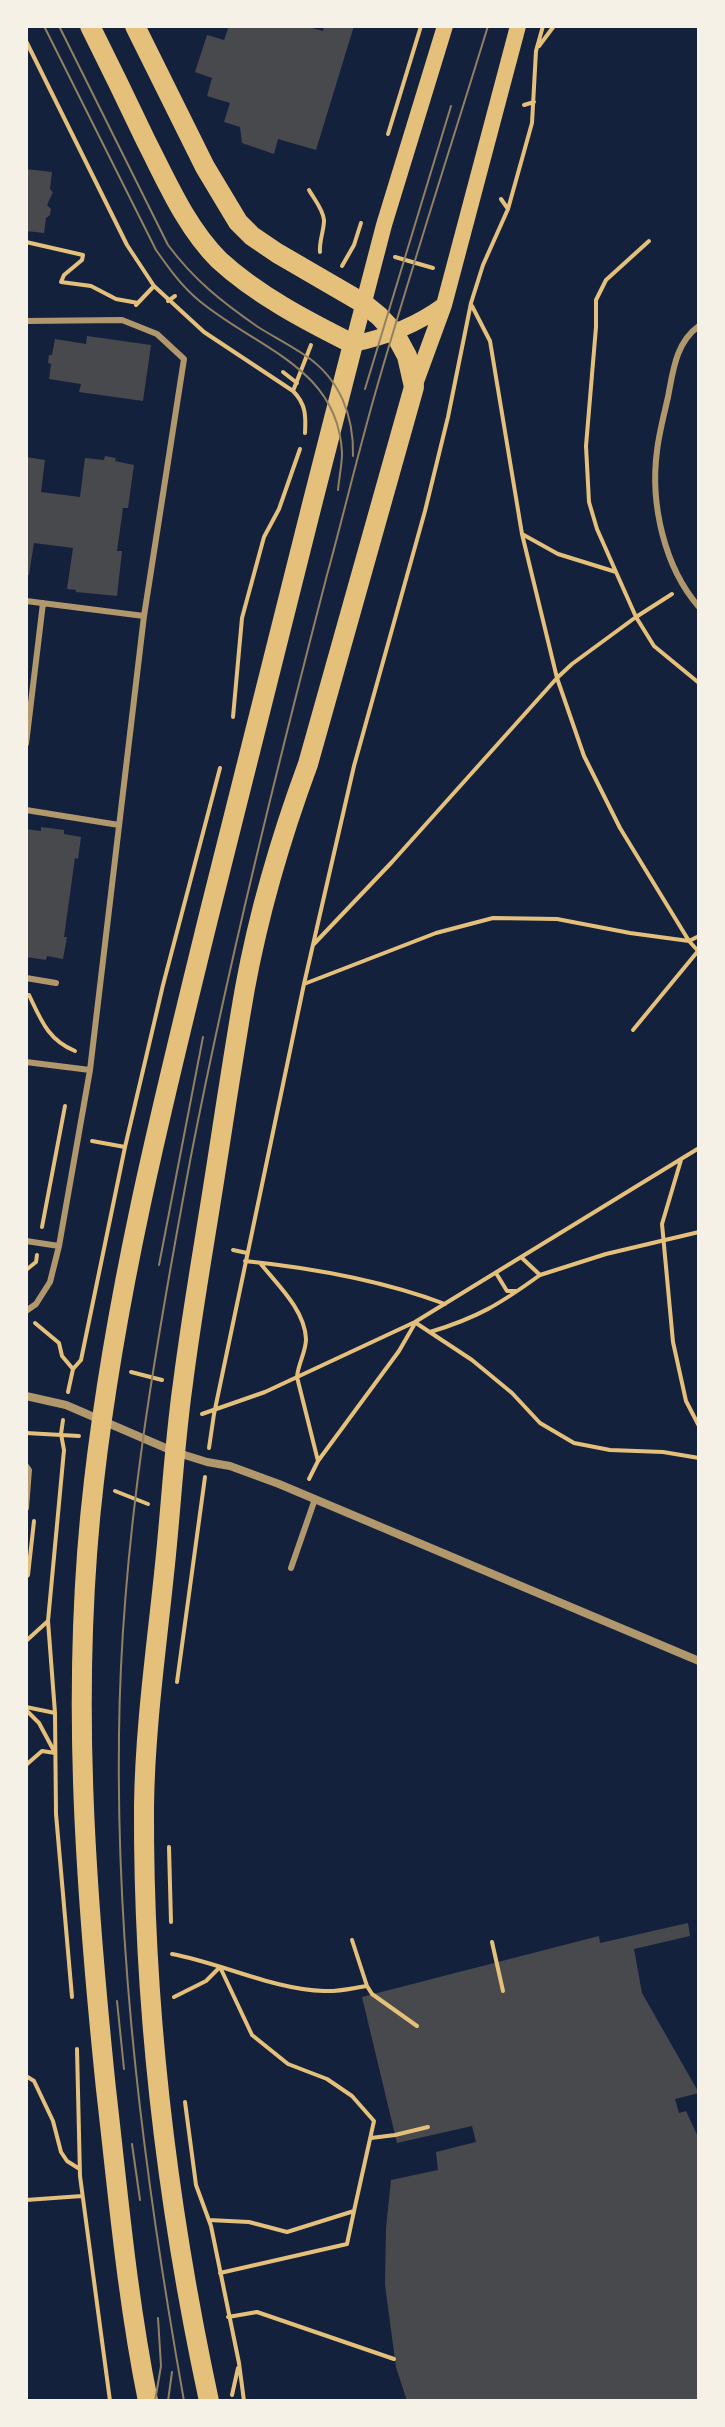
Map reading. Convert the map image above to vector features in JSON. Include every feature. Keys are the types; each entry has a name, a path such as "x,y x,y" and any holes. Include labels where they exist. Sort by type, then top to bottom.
{"main road":[{"path":"90,26 167,184 193,229 234,273 307,321 353,344 427,318 444,305"},
{"path":"135,26 205,167 238,222 277,253 363,303 394,332 407,356 414,387"},
{"path":"148,2401 136,2342 115,2173 92,1953 82,1808 80,1703 83,1614 93,1483 110,1367 143,1186 164,1098 376,251 445,26"},
{"path":"209,2401 171,2192 158,2090 145,1908 144,1801 152,1687 182,1385 245,985 271,873 308,764 414,387 444,305 518,26"},
{"path":"193,2401 199,2356"},
{"path":"135,2401 143,2380"}],"street":[{"path":"26,1396 66,1405 175,1452 230,1466 301,1493 699,1661"}],"lane":[{"path":"26,321 122,320 157,334 184,359 144,616 90,1070 50,1282 26,1314"},
{"path":"699,326 690,333 675,361 656,453 657,503 665,544 683,587 699,607"},
{"path":"26,601 144,616"},
{"path":"26,744 43,603"},
{"path":"26,810 119,825"},
{"path":"26,978 56,983"},
{"path":"26,1062 90,1070"},
{"path":"26,1241 59,1246"},
{"path":"26,1508 28,1467"},
{"path":"291,1568 315,1499"}],"path":[{"path":"176,1694 218,1393 312,946 354,766 429,497 471,303 508,209 532,123 536,51 543,26"},
{"path":"536,51 554,26"},
{"path":"26,41 127,245 154,286 204,332 293,391 303,402 305,432 279,509 264,537 242,618 232,722"},
{"path":"524,105 534,102"},
{"path":"309,190 324,220 320,252"},
{"path":"501,199 508,209"},
{"path":"649,241 606,280 596,300 586,446 589,502 597,529 636,617 654,646 699,683"},
{"path":"26,242 83,255 61,282 91,286 116,299 138,303"},
{"path":"354,245 477,282"},
{"path":"122,320 154,286"},
{"path":"168,301 175,296"},
{"path":"471,303 490,341 522,534 557,678 584,756 620,828 698,951 633,1030"},
{"path":"283,372 297,383"},
{"path":"522,534 558,554 616,572"},
{"path":"312,946 557,678 636,617 683,587"},
{"path":"26,1314 59,1343 62,1356 73,1369 81,1360 125,1147 163,985 221,766"},
{"path":"304,984 436,933 493,918 557,919 689,941 699,936"},
{"path":"26,990 53,1039 76,1052 36,1262 26,1270"},
{"path":"265,1392 415,1322 699,1148"},
{"path":"681,1159 662,1224 663,1239 673,1342 686,1401 699,1426"},
{"path":"430,1332 478,1315 540,1275 606,1254 699,1232"},
{"path":"233,1250 247,1253"},
{"path":"522,1258 540,1275"},
{"path":"245,1261 340,1274 445,1304"},
{"path":"260,1263 294,1306 304,1326 306,1343 297,1377 318,1461"},
{"path":"496,1273 507,1291 519,1291"},
{"path":"415,1322 482,1368 512,1393 540,1423 574,1443 610,1450 663,1452 699,1458"},
{"path":"301,1493 318,1461 399,1351 415,1322"},
{"path":"110,1367 218,1393"},
{"path":"61,1434 64,1450 48,1621 55,1713 56,1814 73,2006"},
{"path":"61,1471 171,1512"},
{"path":"26,1577 34,1520"},
{"path":"26,1532 33,1533"},
{"path":"26,1641 48,1621"},
{"path":"26,1709 55,1713"},
{"path":"26,1709 39,1723 55,1753"},
{"path":"26,1765 42,1751 55,1753"},
{"path":"169,1834 171,1924"},
{"path":"352,1940 372,1994 417,2026"},
{"path":"492,1942 503,1991"},
{"path":"172,1954 289,1986 324,1992 367,1986"},
{"path":"173,1986 174,1997 206,1981 220,1967"},
{"path":"220,1967 252,2035 288,2064 327,2079 352,2096 374,2121 347,2244 220,2273"},
{"path":"77,2048 82,2196 109,2401"},
{"path":"26,2076 34,2081 53,2121 61,2152 67,2161 80,2170"},
{"path":"185,2101 196,2185 209,2220 244,2401"},
{"path":"371,2138 428,2127"},
{"path":"26,2200 82,2196"},
{"path":"209,2220 249,2222 287,2232 354,2211"},
{"path":"228,2317 257,2312 394,2359"},
{"path":"231,2401 239,2363"}],"building":[{"path":"229,26 313,26 323,31 324,26 354,26 316,150 278,139 274,154 242,143 240,127 224,122 230,103 207,96 212,78 195,72 207,35 224,40"},
{"path":"26,169 52,172 50,189 53,192 47,205 51,209 44,233 26,231"},
{"path":"87,336 151,345 143,401 79,392 81,384 49,379 49,355 52,355 55,339 86,344"},
{"path":"105,456 134,465 128,508 123,508 117,551 122,551 117,596 67,589 73,548 34,543 29,575 26,575 26,457 45,460 41,492 80,497 85,458 104,460"},
{"path":"41,827 64,830 64,834 81,837 78,859 75,858 63,959 26,957 26,829 41,831"},
{"path":"688,1923 690,1936 634,1949 642,1993 699,2093 675,2099 679,2113 686,2111 699,2139 699,2401 407,2401 396,2367 385,2285 391,2180 438,2170 436,2152 476,2142 472,2126 397,2143 362,1997 599,1936 600,1943"}],"tram line":[{"path":"44,26 156,250 170,269 196,298 309,378 325,399 337,423 342,453 338,490"},
{"path":"59,26 168,245 198,280 221,299 258,327 306,356 328,376 348,413 353,456"},
{"path":"184,2401 146,2153 122,1903 119,1819 121,1662 142,1444 191,1156 221,1010 272,792 370,410 488,26"},
{"path":"365,389 451,106"},
{"path":"159,1265 203,1037"},
{"path":"117,2001 124,2069"},
{"path":"132,2144 140,2200"},
{"path":"155,2401 161,2366 158,2318"},
{"path":"168,2401 172,2372"}]}
